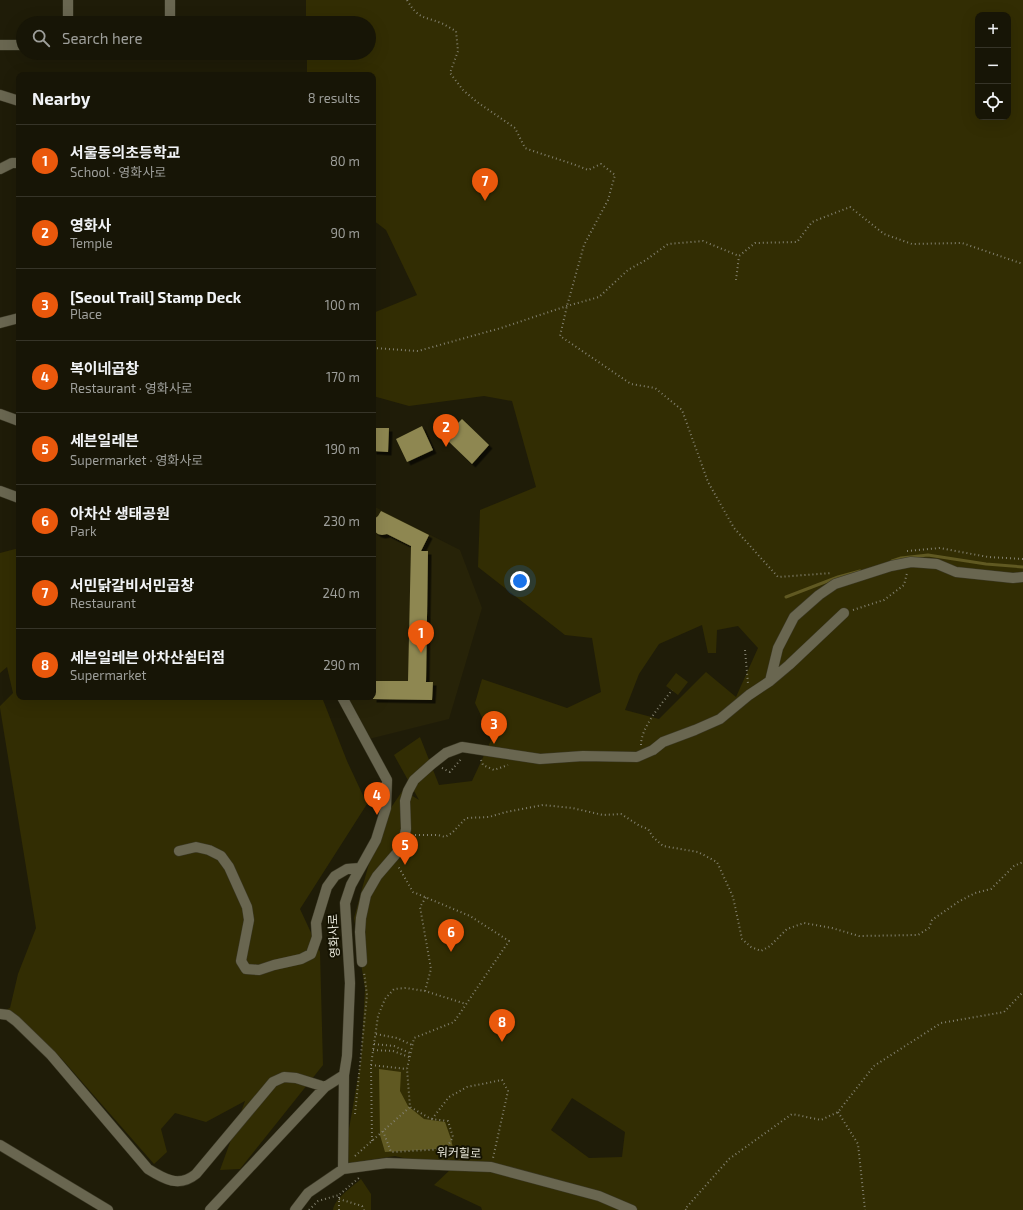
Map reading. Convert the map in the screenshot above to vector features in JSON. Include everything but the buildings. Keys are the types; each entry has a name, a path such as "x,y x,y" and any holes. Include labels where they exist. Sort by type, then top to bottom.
{"street":[{"path":"68,0 68,16"},
{"path":"170,0 170,16"},
{"path":"0,45 16,45"},
{"path":"0,95 16,100"},
{"path":"0,169 12,163 16,163"},
{"path":"0,323 16,319"},
{"path":"0,414 16,420"},
{"path":"0,491 16,497"},
{"path":"770,681 778,648 794,616 835,584 891,566 911,562 937,564 956,572 1013,578 1023,577"},
{"path":"362,962 360,932 361,918 366,896 378,876 402,847 406,829 405,801 408,791 414,780 446,753 462,746 540,759 583,756 637,757 652,750 663,742 720,719 789,665 844,613"},
{"name":"영화사로","path":"343,1169 344,1075 347,1056 350,983 345,904 351,885 376,840 386,808 387,780 344,700"},
{"path":"179,851 196,847 209,850 221,856 229,867 247,906 249,920 241,961 246,969 259,970 301,959 311,954 317,937 316,923 328,887 335,876 347,869 360,868"},
{"path":"0,1014 8,1015 16,1021 51,1055 148,1169 161,1177 178,1182 189,1180 196,1174 273,1082 284,1077 296,1078 325,1087"},
{"path":"210,1210 325,1087 344,1075"},
{"path":"0,1146 108,1210"},
{"name":"워커힐로","path":"295,1210 308,1192 343,1169 387,1163 491,1167 599,1196 632,1210"}],"path":[{"path":"407,0 411,7 423,18 442,23 456,31 458,51 450,73 463,90 477,102 515,128 525,148 542,155 566,161 588,170 601,164 615,175 608,200 584,245 560,336 631,384 655,388 682,410 708,482 734,528 778,577 830,574 835,572"},
{"path":"736,280 739,256 755,243 797,242 812,222 850,207 884,234 912,244 962,243 1023,264"},
{"path":"376,348 418,351 501,328 599,297 628,270 646,260 668,244 704,241 739,256"},
{"path":"903,552 910,550 940,548 988,557 1023,559"},
{"path":"844,613 884,600 904,585 911,562"},
{"path":"745,650 749,695"},
{"path":"642,755 641,742 643,733 652,717 672,690"},
{"path":"405,835 438,835 445,837 452,833 466,818 489,817 543,805 572,808 603,815 621,814 640,826 648,829 653,837 663,846 698,852 717,862 733,897 742,940 751,947 761,950 770,946 787,929 804,923 832,928 859,936 918,935 929,928 932,920 953,905 975,893 991,889 1014,866 1023,862"},
{"path":"393,857 413,892 470,916 509,941 454,1022 414,1038 407,1069 410,1107"},
{"path":"425,992 431,968 420,907 426,897"},
{"path":"355,1116 367,995 362,962"},
{"path":"372,1141 371,1065 378,1016 385,999 394,989 406,988 466,1004"},
{"path":"686,1210 685,1209 729,1159 792,1114 821,1120 838,1112 874,1066 941,1023 1004,1012 1023,992"},
{"path":"376,1034 397,1038 412,1045"},
{"path":"374,1044 394,1046 410,1053"},
{"path":"373,1050 393,1051 409,1058"},
{"path":"371,1065 407,1069"},
{"path":"432,1119 449,1097 461,1090 467,1087 502,1080 508,1091 491,1167"},
{"path":"383,1132 391,1152 446,1149 453,1137 448,1121 432,1119 410,1107"},
{"path":"354,1150 355,1156 410,1107"},
{"path":"838,1112 858,1144 865,1210"},
{"path":"309,1210 318,1201 339,1195 360,1177"},
{"path":"339,1195 339,1210"},
{"path":"339,1199 362,1206 364,1210"}],"shaded area":[{"path":"306,0 1023,0 1023,1210 482,1210 481,1207 434,1185 451,1169 395,1156 343,1164 361,1059 365,989 354,918 368,867 388,812 403,790 419,800 394,755 420,737 439,785 472,781 492,738 475,703 482,679 567,708 601,692 592,638 565,635 478,567 480,510 536,487 512,401 484,396 409,406 376,397 376,312 417,295 386,230 376,222 376,72 307,72 307,60 376,60 376,16 306,16","holes":["702,625 708,653 716,653 717,630 738,626 758,648 736,697 706,672 659,719 625,710 639,674 659,644","572,1098 625,1132 622,1157 589,1158 551,1130"]},
{"path":"376,508 460,550 482,608 449,719 369,739 348,700 376,700"},
{"path":"16,549 16,700 323,700 347,761 367,804 300,909 320,952 323,1065 240,1169 220,1170 245,1101 206,1122 175,1113 161,1129 167,1152 154,1164 61,1058 0,1012 10,1008 18,974 36,928 0,708 0,706 13,693 7,667 0,673 0,553"},
{"path":"676,673 688,682 678,695 666,686"},
{"path":"379,1069 401,1072 400,1091 408,1106 424,1119 445,1122 453,1148 385,1152 380,1135"},
{"path":"361,1179 371,1194 371,1210 333,1210 340,1197"}],"waterway":[{"path":"892,561 901,558 928,555 986,564 1023,567"},
{"path":"786,597 838,577 860,571"}],"place":[{"name":"서민닭갈비서민곱창","path":"485,201"},
{"name":"영화사","path":"446,447"},
{"name":"서울동의초등학교","path":"421,653"},
{"name":"[Seoul Trail] Stamp Deck","path":"494,744"},
{"name":"복이네곱창","path":"377,815"},
{"name":"세븐일레븐","path":"405,865"},
{"name":"아차산 생태공원","path":"451,952"},
{"name":"세븐일레븐 아차산쉼터점","path":"502,1042"}]}
